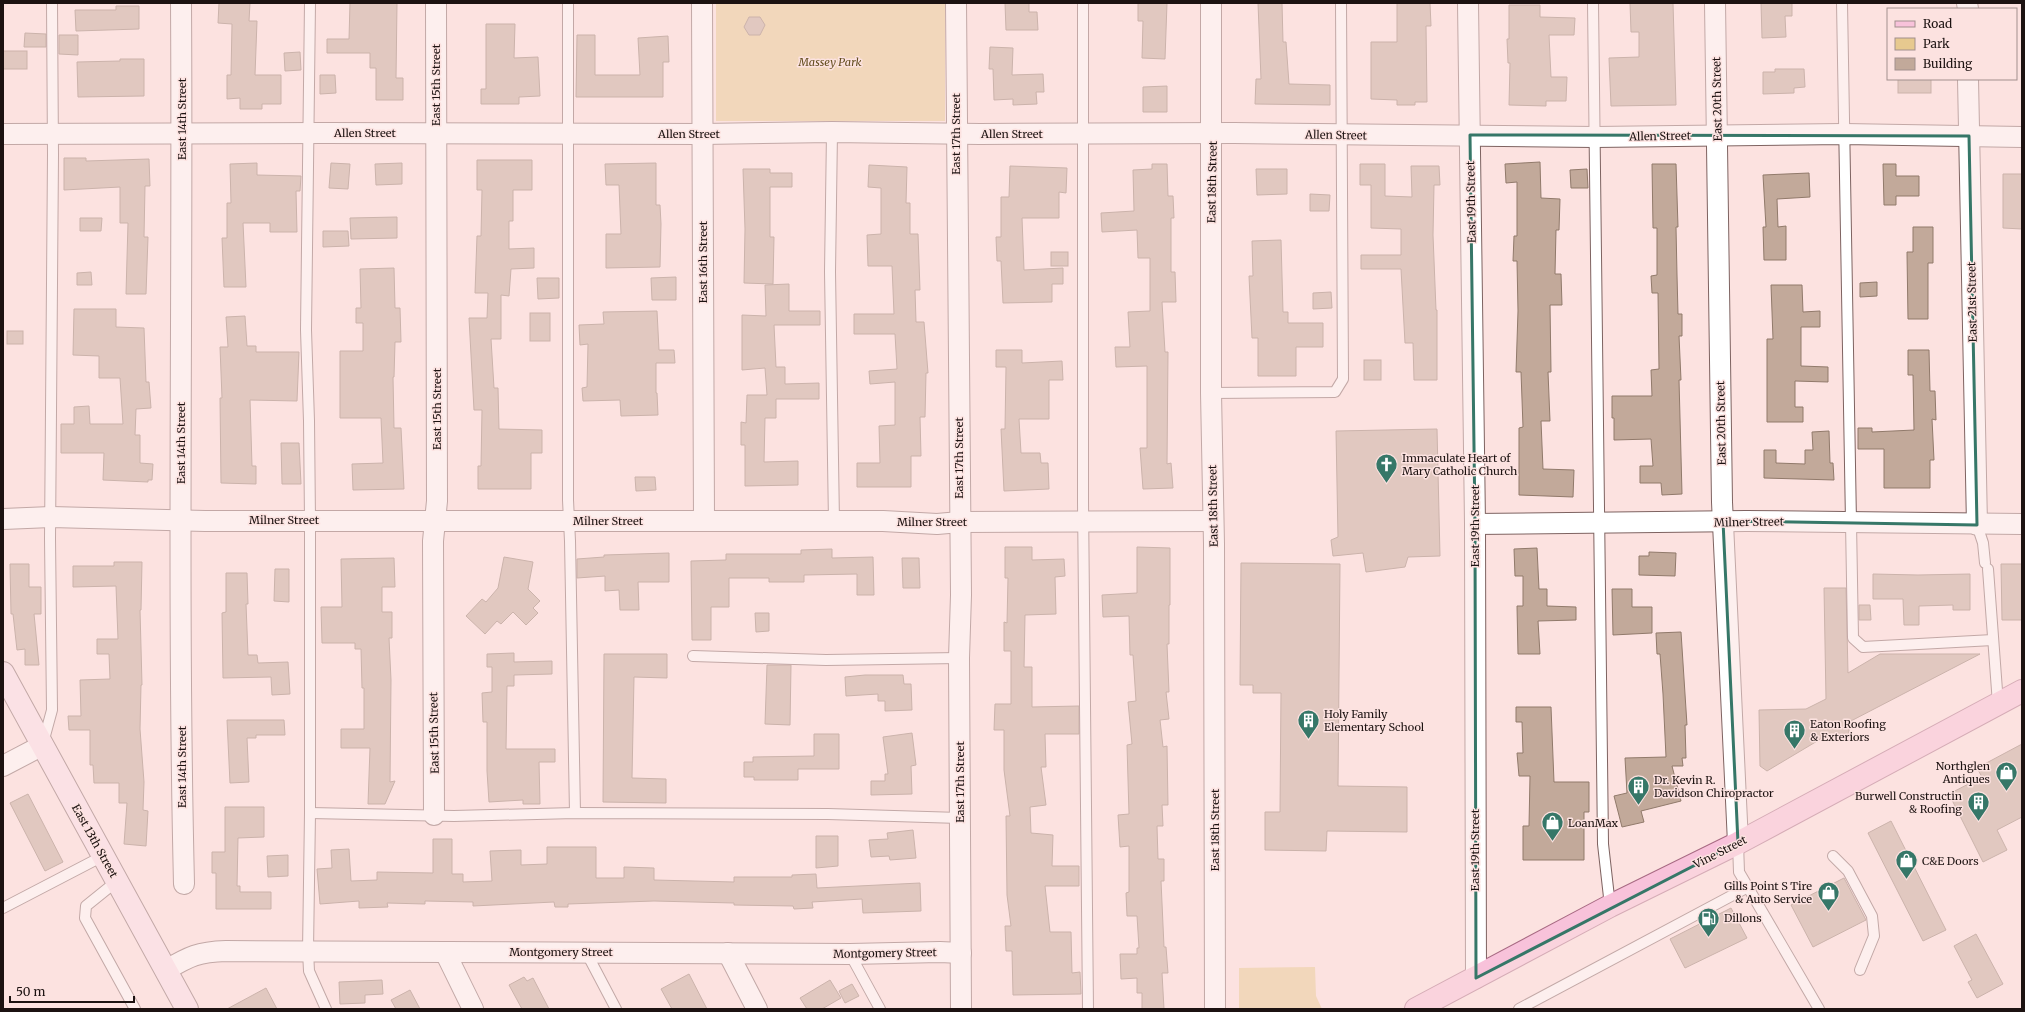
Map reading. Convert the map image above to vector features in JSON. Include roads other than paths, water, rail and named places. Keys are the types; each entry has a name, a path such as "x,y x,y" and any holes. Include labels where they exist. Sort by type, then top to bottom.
{"main road":[{"name":"Vine Street","path":"1418,1008 1610,906 1738,843 2022,691"}],"street":[{"name":"East 14th Street","path":"181,3 183,133 181,520 184,884"},
{"name":"East 15th Street","path":"434,815 432,541 437,488 436,3"},
{"name":"East 16th Street","path":"702,3 704,521"},
{"name":"East 17th Street","path":"956,3 960,522 959,658 961,1009"},
{"name":"East 18th Street","path":"1211,3 1211,393 1215,1009"},
{"name":"East 19th Street","path":"1468,3 1475,524 1476,978"},
{"name":"East 20th Street","path":"1715,3 1722,521 1738,843"},
{"name":"East 21st Street","path":"1968,80 1977,525"},
{"name":"Allen Street","path":"3,134 703,134 832,132 1084,135 1212,133 1595,137 1717,134 2022,136"},
{"name":"Milner Street","path":"3,519 52,517 181,520 434,520 569,522 704,521 883,522 936,524 960,522 1213,521"},
{"name":"Milner Street","path":"1475,524 1722,521 1977,525 2022,524"},
{"name":"East 13th Street","path":"3,674 187,1009"},
{"path":"3,766 43,745"},
{"name":"Montgomery Street","path":"166,970 189,956 204,952 960,953"},
{"path":"445,952 473,1009"},
{"path":"728,953 757,1009"}],"lane":[{"path":"43,745 52,710 52,3"},
{"path":"310,3 306,330 310,421 310,813 308,952 309,971 326,1009"},
{"path":"568,3 569,522 575,813"},
{"path":"1083,3 1083,522 1088,1009"},
{"path":"1211,393 1335,392 1343,379 1343,135 1341,3"},
{"path":"1593,3 1603,844 1610,906"},
{"path":"1842,3 1853,638 1863,647 1993,640"},
{"path":"832,132 830,280 834,522"},
{"path":"1977,525 1983,543 1986,566 1998,704"},
{"path":"693,656 826,660 959,658"},
{"path":"310,813 434,815 575,813 828,814 960,818"},
{"path":"1738,843 1739,872 1819,1009"},
{"path":"3,908 103,856"},
{"path":"1833,856 1848,871 1872,916 1874,936 1860,970"},
{"path":"117,881 86,906 85,918 135,1009"},
{"path":"1519,1009 1748,886"},
{"path":"586,952 616,1009"},
{"path":"850,954 880,1009"}],"place":[{"name":"Immaculate Heart of Mary Catholic Church","path":"1387,484"},
{"name":"Holy Family Elementary School","path":"1309,740"},
{"name":"Eaton Roofing & Exteriors","path":"1794,750"},
{"name":"Northglen Antiques","path":"2006,792"},
{"name":"Dr. Kevin R. Davidson Chiropractor","path":"1639,806"},
{"name":"Burwell Constructin & Roofing","path":"1978,822"},
{"name":"LoanMax","path":"1553,842"},
{"name":"C&E Doors","path":"1907,880"},
{"name":"Gills Point S Tire & Auto Service","path":"1828,912"},
{"name":"Dillons","path":"1708,938"}],"park label":[{"name":"Massey Park","path":"830,62"}]}
